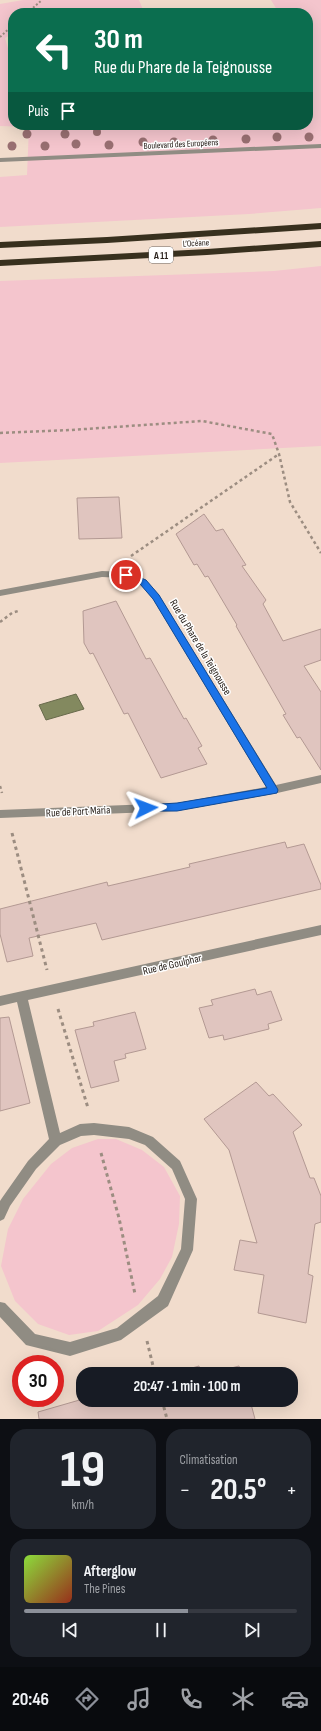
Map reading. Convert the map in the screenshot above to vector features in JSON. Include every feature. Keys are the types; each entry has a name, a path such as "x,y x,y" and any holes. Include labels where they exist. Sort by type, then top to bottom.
{"highway":[{"name":"L’Océane","path":"0,245 123,239 321,226"},
{"name":"L’Océane","path":"0,263 207,252 321,244"}],"street":[{"name":"Boulevard des Européens","path":"0,160 321,146"},
{"name":"Boulevard des Européens","path":"0,156 41,158"},
{"name":"Rue du Phare de la Teignousse","path":"0,593 102,574 126,575 143,582 156,597 273,790"},
{"name":"Rue de Port Maria","path":"4,814 177,807 321,780"},
{"name":"Rue de Goulphar","path":"0,1001 321,930"},
{"path":"22,997 56,1141"},
{"path":"0,1215 6,1202 32,1165 56,1141 80,1130 94,1129 129,1133 150,1141 176,1165 191,1199 187,1250 162,1300 121,1333 70,1349 31,1340 0,1308"}],"path":[{"path":"33,8 42,0"},
{"path":"0,36 8,29"},
{"path":"0,433 71,430 202,421 272,434 279,454 290,502 321,553"},
{"path":"102,574 279,454"},
{"path":"0,622 12,613 19,611"},
{"path":"0,786 4,814 52,990 119,1218 140,1318 153,1367"},
{"path":"164,1407 167,1419"}],"shaded area":[{"path":"23,0 139,0 142,8 8,8 8,36 5,38 8,48 8,126 0,126 0,4"},
{"path":"271,0 321,0 321,208 249,214 0,227 0,177 27,175 29,130 313,130 313,8 276,8"},
{"path":"321,266 321,446 0,463 0,281 274,271"},
{"path":"76,694 84,709 46,720 39,705"},
{"path":"98,1139 116,1139 142,1150 164,1167 180,1196 179,1224 172,1257 160,1279 138,1305 98,1331 69,1335 38,1324 15,1301 1,1266 8,1229 23,1199 51,1164 72,1148"}],"building":[{"path":"119,497 122,538 79,539 77,498"},
{"path":"204,514 216,531 223,529 246,565 242,566 266,600 263,604 283,641 321,629 321,660 304,666 321,692 321,770 300,737 297,738 283,715 286,714 208,576 205,577 197,564 194,565 176,534"},
{"path":"116,601 146,659 150,658 184,719 186,718 202,746 198,748 207,764 161,778 128,713 124,714 93,653 90,654 84,643 83,611"},
{"path":"285,842 287,848 304,844 321,885 321,889 102,940 96,923 29,938 33,956 7,962 0,934 0,909 107,882 108,886 190,867 189,864"},
{"path":"255,989 257,995 271,991 282,1020 268,1024 269,1029 224,1040 223,1035 209,1038 199,1008 213,1005 211,1000"},
{"path":"135,1012 146,1049 125,1054 126,1058 114,1061 119,1081 91,1088 75,1030 94,1026 93,1022"},
{"path":"9,1017 30,1103 0,1111 0,1018"},
{"path":"256,1082 269,1096 273,1094 302,1125 293,1132 310,1178 314,1178 321,1196 321,1222 315,1224 308,1274 313,1276 306,1323 258,1313 264,1275 234,1270 240,1240 257,1243 229,1150 204,1119"},
{"path":"76,1401 76,1407 252,1407 255,1419 39,1419 38,1412 55,1407 64,1407 64,1404"}],"route":[{"path":"126,575 143,582 156,597 273,790 177,807 146,808"}]}
